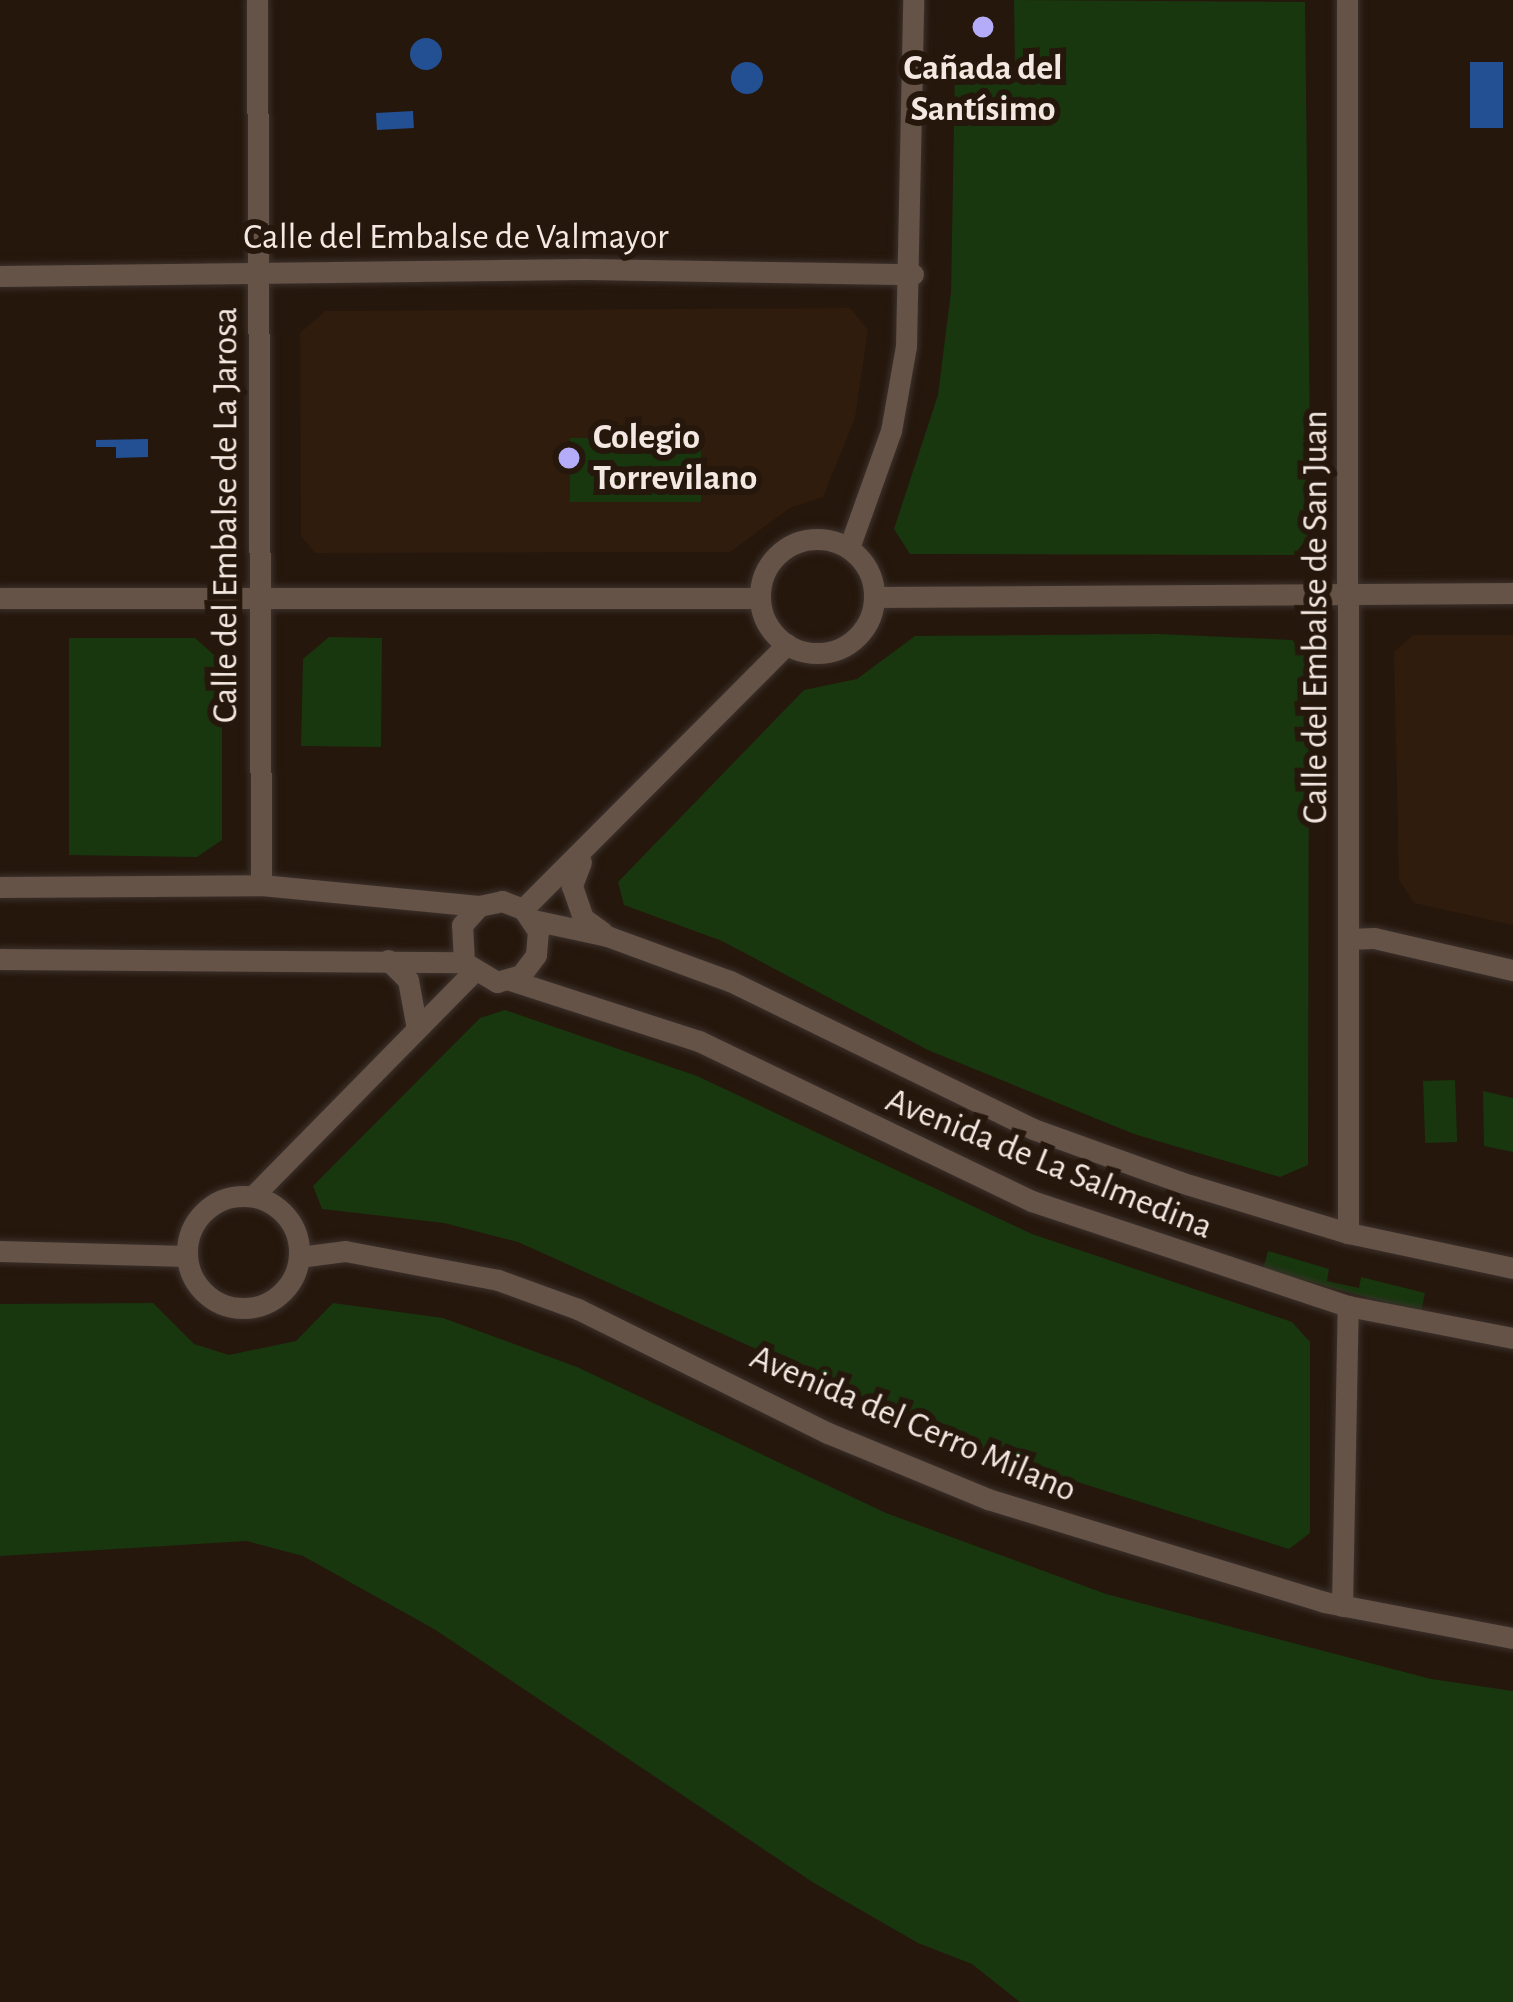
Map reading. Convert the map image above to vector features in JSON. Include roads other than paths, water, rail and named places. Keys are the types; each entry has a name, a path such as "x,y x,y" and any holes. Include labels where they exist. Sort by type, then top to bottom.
{"street":[{"name":"Calle del Embalse de La Jarosa","path":"257,0 261,885"},
{"path":"849,548 891,431 913,274 913,0"},
{"name":"Calle del Embalse de San Juan","path":"1347,0 1348,1233"},
{"name":"Calle del Embalse de Valmayor","path":"0,276 258,270 913,274"},
{"path":"797,542 849,548 863,561 874,598 851,641 819,653 787,644 772,632 760,598 770,564 797,542"},
{"path":"874,598 1513,593"},
{"path":"0,598 760,598"},
{"path":"528,914 787,644"},
{"path":"582,857 572,886 584,918 607,936"},
{"path":"0,887 261,885 479,906 502,901 528,914"},
{"path":"469,967 458,938 479,906"},
{"path":"0,959 388,960 469,967 510,980 536,956 528,914"},
{"name":"Avenida de La Salmedina","path":"528,914 607,936 730,981 1033,1129 1348,1233 1513,1268"},
{"path":"1348,940 1374,938 1513,970"},
{"path":"388,960 408,980 416,1023"},
{"path":"253,1196 293,1224 299,1257 284,1291 251,1307 215,1300 191,1274 187,1256 205,1210 253,1196 469,967"},
{"name":"Avenida de La Salmedina","path":"510,980 699,1041 1032,1201 1348,1306 1513,1338"},
{"path":"0,1251 187,1256"},
{"name":"Avenida del Cerro Milano","path":"299,1257 345,1252 498,1280 578,1309 828,1433 988,1499 1342,1606 1513,1638"},
{"path":"1342,1606 1348,1306"}],"water":[{"path":"426,38 438,42 442,54 438,66 426,70 414,66 410,54 414,42"},
{"path":"747,62 758,67 763,78 758,89 747,94 736,89 731,78 736,67"},
{"path":"1470,62 1503,62 1503,128 1470,128"},
{"path":"413,111 414,128 377,130 376,113"},
{"path":"148,439 148,457 116,458 116,447 96,447 96,440"}],"place":[{"name":"Cañada del Santísimo","path":"983,27"},
{"name":"Colegio Torrevilano","path":"569,458"}]}
